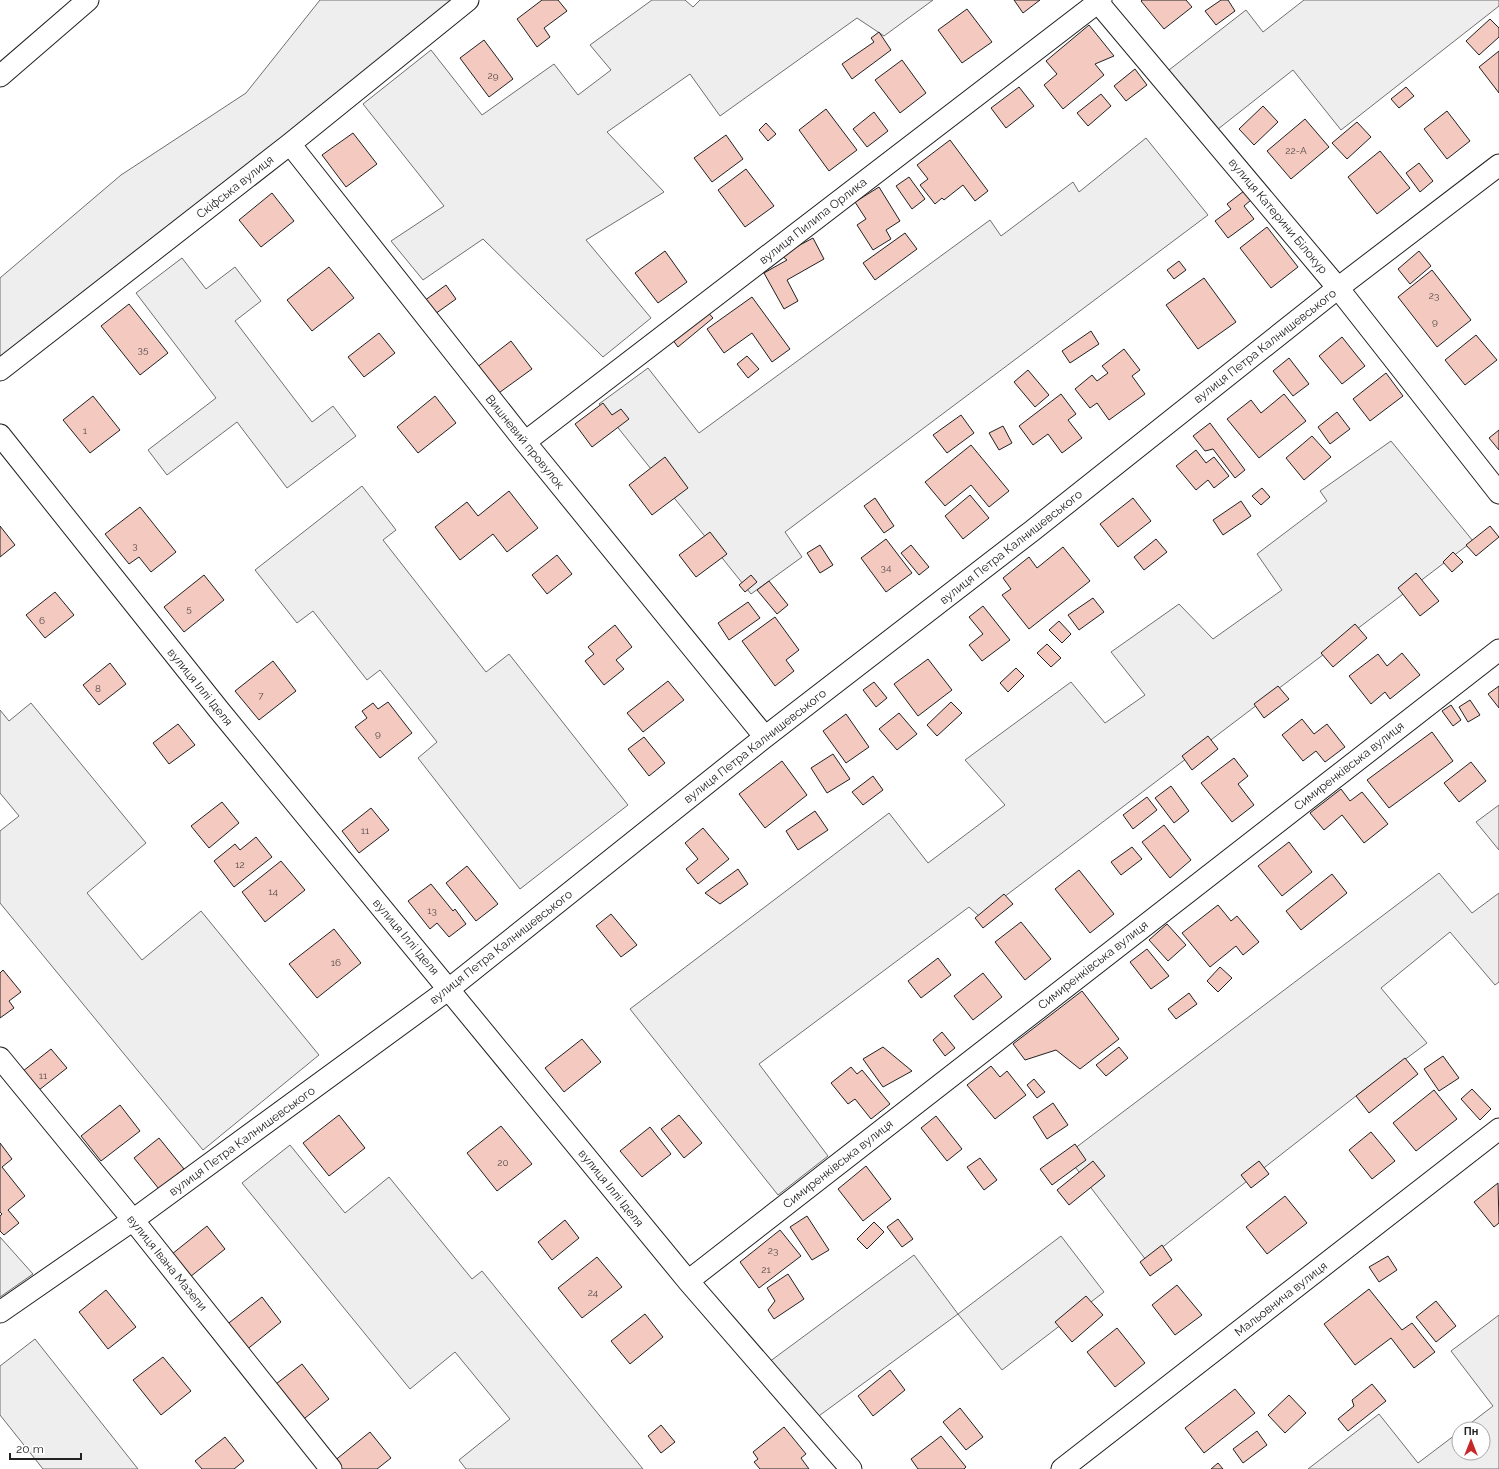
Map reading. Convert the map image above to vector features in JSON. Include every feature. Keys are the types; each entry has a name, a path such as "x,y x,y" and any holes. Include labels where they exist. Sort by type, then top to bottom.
{"street":[{"path":"0,76 88,0"},
{"name":"Скіфська вулиця","path":"0,370 290,144 468,0"},
{"name":"вулиця Катерини Білокур","path":"1098,1 1338,288 1499,493"},
{"name":"вулиця Пилипа Орлика","path":"525,442 1098,1"},
{"name":"Вишневий провулок","path":"290,144 525,442 765,738"},
{"name":"вулиця Петра Калнишевського","path":"0,1312 133,1220 449,989 765,738 1042,524 1338,288 1499,165"},
{"name":"вулиця Іллі Іделя","path":"0,435 219,710 688,1281 851,1469"},
{"name":"Симиренківська вулиця","path":"688,1281 1499,650"},
{"name":"вулиця Івана Мазепи","path":"0,1058 133,1220 331,1469"},
{"name":"Мальовнича вулиця","path":"1062,1469 1499,1129"}],"shaded area":[{"path":"320,0 468,0 0,370 0,278 121,175 246,93"},
{"path":"652,0 685,0 693,7 700,0 933,0 884,36 857,18 720,116 690,74 607,132 664,192 586,240 651,318 603,357 483,239 423,280 391,241 444,206 363,104 431,50 482,115 554,64 578,95 611,70 590,45"},
{"path":"1304,0 1499,0 1499,6 1341,130 1293,70 1208,137 1160,77 1246,10 1263,32"},
{"path":"1146,138 1208,215 785,532 802,557 751,594 599,404 648,368 699,433 990,220 1001,236 1073,182 1079,192"},
{"path":"182,258 206,289 235,267 261,301 235,321 312,422 333,406 356,436 287,488 237,422 167,475 148,450 216,398 136,293"},
{"path":"1391,441 1473,541 979,916 969,907 759,1064 828,1156 778,1195 630,1009 889,813 928,863 1005,805 965,760 1071,682 1105,723 1145,695 1111,652 1179,604 1213,639 1282,590 1257,554 1327,501 1320,491"},
{"path":"362,486 396,530 383,540 486,672 509,654 628,805 520,889 418,758 437,742 380,670 367,680 313,611 297,623 255,570"},
{"path":"31,703 146,843 87,893 142,960 201,911 319,1055 203,1150 0,903 0,831 19,816 0,793 0,710 9,721"},
{"path":"1499,805 1499,850 1476,822"},
{"path":"1439,873 1472,913 1499,893 1499,982 1495,985 1450,932 1381,988 1427,1043 1356,1096 1146,1260 1066,1155"},
{"path":"290,1145 345,1213 389,1177 472,1279 482,1271 643,1469 466,1469 459,1460 510,1419 455,1352 410,1389 242,1183"},
{"path":"1061,1236 1104,1292 1002,1370 958,1314"},
{"path":"0,1237 33,1274 0,1297"},
{"path":"914,1255 958,1314 812,1421 769,1362"},
{"path":"1499,1315 1499,1469 1308,1469 1379,1414 1418,1463 1451,1438 1451,1461 1491,1461 1491,1421 1473,1421 1493,1406 1451,1351"},
{"path":"35,1339 138,1469 43,1469 0,1415 0,1366"}],"building":[{"path":"542,0 558,0 567,11 544,28 550,37 537,47 517,19"},
{"path":"1014,0 1040,0 1023,13"},
{"path":"1186,0 1192,7 1164,29 1141,1"},
{"path":"1221,0 1228,0 1235,11 1216,25 1205,11"},
{"path":"967,9 992,42 962,63 938,30"},
{"path":"1490,19 1499,28 1499,37 1479,55 1466,41"},
{"path":"1089,25 1114,56 1095,64 1104,75 1063,109 1044,85 1057,74 1046,61"},
{"path":"879,32 891,50 852,79 842,64 874,42 871,38"},
{"path":"484,40 513,79 489,97 460,58"},
{"path":"1499,51 1499,93 1479,67"},
{"path":"902,60 926,93 900,113 875,80"},
{"path":"1135,69 1147,85 1126,101 1114,86"},
{"path":"1019,87 1034,106 1006,128 991,108"},
{"path":"1406,87 1414,96 1399,108 1391,99"},
{"path":"1101,94 1111,106 1088,126 1077,113"},
{"path":"1263,106 1278,122 1254,145 1239,129"},
{"path":"826,109 857,150 829,171 799,130"},
{"path":"1447,111 1470,141 1447,159 1424,129"},
{"path":"874,112 888,131 867,147 853,129"},
{"path":"1305,119 1329,147 1291,179 1267,151"},
{"path":"1357,122 1371,137 1347,159 1332,143"},
{"path":"766,123 776,134 768,141 759,130"},
{"path":"353,133 377,164 346,187 322,155"},
{"path":"726,135 743,159 712,182 694,158"},
{"path":"950,140 988,191 975,201 963,185 944,200 942,198 935,204 920,185 928,179 917,165"},
{"path":"1380,151 1410,188 1377,214 1348,177"},
{"path":"1419,163 1433,181 1420,192 1406,173"},
{"path":"746,169 774,206 745,227 718,190"},
{"path":"909,177 925,199 912,209 896,186"},
{"path":"879,187 900,221 886,230 891,239 873,250 857,225 866,219 855,202"},
{"path":"1244,191 1251,200 1244,206 1254,219 1228,238 1215,221 1231,209 1227,204"},
{"path":"272,193 294,221 261,247 239,220"},
{"path":"1267,227 1298,267 1271,288 1240,248"},
{"path":"905,233 917,249 875,280 863,263"},
{"path":"813,238 824,259 787,280 798,301 784,309 764,273 787,260 781,255"},
{"path":"665,251 687,282 658,303 635,273"},
{"path":"1419,251 1431,266 1410,284 1398,269"},
{"path":"1179,261 1186,270 1174,279 1167,270"},
{"path":"329,267 354,298 312,331 287,300"},
{"path":"1432,270 1471,320 1437,347 1398,297"},
{"path":"1204,278 1236,322 1198,349 1166,305"},
{"path":"446,285 456,299 435,314 424,301"},
{"path":"752,297 790,349 772,362 752,333 724,353 707,329"},
{"path":"129,304 168,353 140,375 101,326"},
{"path":"703,307 713,318 678,347 669,335"},
{"path":"1091,331 1099,344 1070,363 1062,351"},
{"path":"379,333 395,353 364,377 348,357"},
{"path":"1476,335 1497,360 1465,385 1445,360"},
{"path":"1342,337 1365,366 1342,384 1319,356"},
{"path":"511,341 532,369 496,395 476,368"},
{"path":"1124,349 1140,370 1132,376 1145,394 1109,420 1097,403 1090,408 1075,389 1092,375 1097,381 1108,373 1102,366"},
{"path":"747,356 759,369 748,378 737,364"},
{"path":"1289,358 1309,384 1293,396 1273,371"},
{"path":"1028,370 1049,395 1035,407 1014,382"},
{"path":"1386,373 1403,396 1370,421 1353,399"},
{"path":"1061,394 1076,414 1068,420 1082,438 1062,453 1048,434 1033,445 1019,426"},
{"path":"1284,394 1306,421 1259,458 1227,419 1251,400 1261,413"},
{"path":"93,396 120,430 90,453 63,420"},
{"path":"435,396 456,423 418,453 397,427"},
{"path":"603,403 612,415 621,409 629,419 592,447 575,424"},
{"path":"1337,412 1350,429 1330,444 1318,427"},
{"path":"961,415 974,433 947,453 933,435"},
{"path":"1210,423 1245,470 1235,478 1213,449 1205,451 1193,436"},
{"path":"1003,426 1012,443 999,450 989,433"},
{"path":"1499,430 1499,450 1489,438"},
{"path":"1312,436 1331,457 1304,480 1286,458"},
{"path":"971,445 1009,491 989,507 971,485 945,506 925,482"},
{"path":"1196,450 1206,463 1214,457 1229,476 1214,488 1208,480 1196,490 1176,466"},
{"path":"665,457 688,488 652,515 629,485"},
{"path":"1262,488 1270,497 1261,505 1252,496"},
{"path":"509,491 538,528 507,552 493,534 460,560 435,527 467,502 478,516"},
{"path":"970,495 989,518 963,539 945,516"},
{"path":"875,498 894,526 884,533 864,506"},
{"path":"1133,498 1151,521 1118,547 1100,524"},
{"path":"1241,501 1251,516 1223,535 1213,520"},
{"path":"140,507 176,552 151,572 139,557 129,564 105,534"},
{"path":"0,526 15,545 0,557"},
{"path":"1490,526 1499,537 1476,556 1466,545"},
{"path":"710,532 727,554 696,577 679,555"},
{"path":"886,539 912,573 886,592 861,558"},
{"path":"1156,539 1167,552 1144,570 1134,557"},
{"path":"820,545 833,565 820,573 807,553"},
{"path":"911,545 929,567 919,575 901,553"},
{"path":"1063,547 1090,581 1029,629 1002,595 1011,589 1003,578 1029,557 1037,568"},
{"path":"1453,552 1463,562 1452,572 1443,562"},
{"path":"557,555 572,574 547,594 532,575"},
{"path":"1416,573 1439,601 1420,616 1398,588"},
{"path":"204,575 224,600 184,632 164,607"},
{"path":"751,575 757,582 745,592 739,585"},
{"path":"769,581 788,605 777,614 757,590"},
{"path":"55,592 74,615 45,638 26,615"},
{"path":"1093,598 1104,612 1079,630 1068,615"},
{"path":"748,602 760,618 729,640 718,623"},
{"path":"983,606 1010,640 982,661 969,645 983,634 969,617"},
{"path":"775,617 799,650 786,660 794,671 775,686 742,641"},
{"path":"1059,621 1071,634 1062,643 1049,630"},
{"path":"1355,624 1367,638 1333,667 1321,653"},
{"path":"615,625 632,647 616,660 624,669 604,685 585,661 594,654 588,647"},
{"path":"1047,644 1061,658 1051,667 1037,653"},
{"path":"1402,653 1420,675 1390,699 1385,692 1371,704 1349,676 1378,654 1387,666"},
{"path":"928,659 952,690 918,716 894,684"},
{"path":"273,661 296,691 259,720 235,691"},
{"path":"110,663 126,684 99,705 83,685"},
{"path":"1016,668 1024,676 1008,692 1000,683"},
{"path":"668,681 684,700 643,732 627,713"},
{"path":"874,682 887,698 876,707 863,690"},
{"path":"1278,686 1289,699 1264,718 1254,704"},
{"path":"1499,686 1499,708 1488,694"},
{"path":"1470,700 1480,715 1468,722 1459,707"},
{"path":"388,702 412,733 380,758 355,727 367,718 362,711 373,703 378,709"},
{"path":"951,702 962,713 937,736 927,725"},
{"path":"1451,705 1461,720 1453,726 1442,711"},
{"path":"899,713 917,734 897,750 879,729"},
{"path":"846,714 869,747 846,763 823,731"},
{"path":"1302,719 1314,734 1327,724 1345,747 1325,762 1316,751 1303,761 1282,735"},
{"path":"178,724 195,745 169,764 153,743"},
{"path":"1432,732 1453,761 1389,808 1367,780"},
{"path":"1208,736 1218,749 1192,770 1182,756"},
{"path":"644,737 665,763 649,776 628,749"},
{"path":"833,754 850,779 827,793 811,768"},
{"path":"1234,758 1248,776 1238,784 1254,805 1232,822 1201,783"},
{"path":"782,761 807,795 765,828 739,794"},
{"path":"1471,762 1486,781 1459,802 1444,783"},
{"path":"873,776 883,790 863,805 852,792"},
{"path":"1171,786 1189,811 1174,823 1155,798"},
{"path":"1341,789 1350,801 1362,792 1388,824 1364,843 1342,815 1324,830 1310,813"},
{"path":"1147,797 1157,810 1133,829 1123,815"},
{"path":"222,802 239,823 209,848 191,826"},
{"path":"371,808 389,830 359,853 342,831"},
{"path":"815,811 828,830 798,850 786,831"},
{"path":"1164,825 1191,860 1170,878 1142,842"},
{"path":"703,828 729,859 698,884 686,869 698,859 685,843"},
{"path":"256,837 272,857 234,887 214,861 235,844 240,850"},
{"path":"1289,842 1312,872 1282,896 1258,866"},
{"path":"1132,847 1142,859 1121,875 1111,862"},
{"path":"281,861 305,890 265,922 242,892"},
{"path":"467,866 498,904 476,921 446,883"},
{"path":"738,869 748,884 720,904 705,893"},
{"path":"1079,870 1114,914 1090,933 1055,889"},
{"path":"1332,874 1347,893 1301,930 1286,911"},
{"path":"431,884 453,911 455,909 466,924 449,937 437,923 430,929 408,901"},
{"path":"1004,894 1013,904 983,928 975,918"},
{"path":"1218,905 1231,921 1237,916 1259,942 1243,955 1236,946 1210,967 1182,933"},
{"path":"611,914 637,945 621,957 596,926"},
{"path":"1021,922 1051,959 1025,980 995,942"},
{"path":"1167,924 1186,945 1168,961 1149,940"},
{"path":"334,929 361,963 317,998 289,964"},
{"path":"1147,949 1169,976 1151,989 1130,962"},
{"path":"938,958 951,975 921,998 908,981"},
{"path":"1220,967 1232,978 1218,992 1207,981"},
{"path":"3,970 21,992 9,1001 14,1008 0,1018 0,973"},
{"path":"983,973 1002,997 973,1020 954,996"},
{"path":"1082,991 1119,1039 1080,1069 1056,1050 1025,1060 1013,1044"},
{"path":"1189,993 1197,1004 1176,1019 1168,1009"},
{"path":"942,1032 955,1048 945,1056 933,1040"},
{"path":"582,1039 601,1062 564,1092 545,1068"},
{"path":"883,1047 912,1071 883,1087 863,1059"},
{"path":"1119,1047 1128,1058 1106,1076 1096,1065"},
{"path":"51,1049 67,1068 34,1094 18,1075"},
{"path":"1443,1056 1459,1078 1439,1091 1424,1069"},
{"path":"1405,1058 1418,1074 1369,1113 1356,1096"},
{"path":"991,1066 1000,1077 1007,1071 1026,1095 995,1119 967,1085"},
{"path":"851,1067 857,1074 862,1070 890,1104 871,1119 855,1099 848,1104 831,1083"},
{"path":"1034,1079 1045,1092 1037,1098 1027,1085"},
{"path":"1472,1089 1491,1109 1480,1120 1461,1099"},
{"path":"1434,1090 1457,1119 1416,1151 1393,1123"},
{"path":"1053,1103 1068,1125 1047,1139 1033,1117"},
{"path":"120,1105 140,1131 101,1161 81,1136"},
{"path":"339,1115 365,1148 329,1176 303,1143"},
{"path":"679,1115 702,1143 684,1158 661,1129"},
{"path":"936,1116 962,1149 947,1161 921,1128"},
{"path":"501,1126 532,1164 497,1191 467,1153"},
{"path":"650,1127 671,1154 642,1177 620,1151"},
{"path":"1371,1132 1395,1161 1372,1179 1349,1150"},
{"path":"159,1138 184,1169 159,1189 134,1158"},
{"path":"0,1143 12,1159 2,1167 25,1196 8,1210 19,1223 4,1235 0,1231 0,1216 2,1214 0,1212"},
{"path":"1075,1144 1086,1160 1052,1185 1040,1169"},
{"path":"980,1158 997,1180 984,1190 967,1167"},
{"path":"1093,1161 1105,1176 1069,1205 1057,1190"},
{"path":"1259,1161 1269,1174 1251,1188 1241,1175"},
{"path":"866,1166 891,1199 863,1221 838,1189"},
{"path":"1498,1183 1499,1223 1494,1227 1474,1202"},
{"path":"1285,1196 1307,1223 1267,1254 1246,1227"},
{"path":"807,1216 829,1250 812,1260 790,1227"},
{"path":"898,1219 913,1239 902,1247 887,1227"},
{"path":"565,1220 579,1238 552,1260 538,1242"},
{"path":"874,1222 884,1232 867,1249 857,1239"},
{"path":"207,1226 225,1249 185,1281 167,1258"},
{"path":"780,1230 801,1256 759,1288 740,1262"},
{"path":"1162,1245 1172,1260 1150,1276 1140,1262"},
{"path":"1388,1256 1397,1270 1379,1282 1369,1267"},
{"path":"597,1257 622,1287 582,1318 558,1288"},
{"path":"788,1274 804,1299 774,1319 768,1310 775,1301 767,1288"},
{"path":"1177,1285 1202,1315 1175,1335 1152,1305"},
{"path":"1369,1289 1402,1330 1412,1323 1435,1352 1414,1368 1391,1338 1355,1365 1324,1324"},
{"path":"106,1290 136,1327 108,1349 79,1312"},
{"path":"1086,1296 1103,1315 1072,1342 1055,1322"},
{"path":"262,1297 281,1322 245,1351 225,1326"},
{"path":"1436,1301 1456,1326 1436,1342 1416,1317"},
{"path":"645,1314 663,1337 630,1364 611,1341"},
{"path":"1117,1328 1145,1363 1115,1387 1087,1352"},
{"path":"163,1357 191,1391 161,1415 133,1380"},
{"path":"302,1364 329,1399 300,1422 272,1387"},
{"path":"890,1370 905,1390 873,1416 858,1396"},
{"path":"1372,1384 1386,1401 1348,1431 1338,1419 1354,1406 1352,1400"},
{"path":"1235,1389 1255,1413 1204,1453 1185,1428"},
{"path":"1289,1395 1306,1413 1285,1433 1268,1415"},
{"path":"960,1408 983,1437 966,1450 943,1422"},
{"path":"661,1425 675,1442 661,1453 648,1436"},
{"path":"784,1427 806,1454 801,1458 809,1469 760,1469 754,1462 758,1459 753,1452"},
{"path":"1257,1431 1267,1445 1243,1463 1233,1449"},
{"path":"370,1432 391,1458 377,1469 338,1469 333,1462"},
{"path":"941,1436 966,1467 964,1469 918,1469 911,1459"},
{"path":"225,1437 244,1461 234,1469 202,1469 195,1461"},
{"path":"1218,1463 1223,1469 1211,1469"}]}
